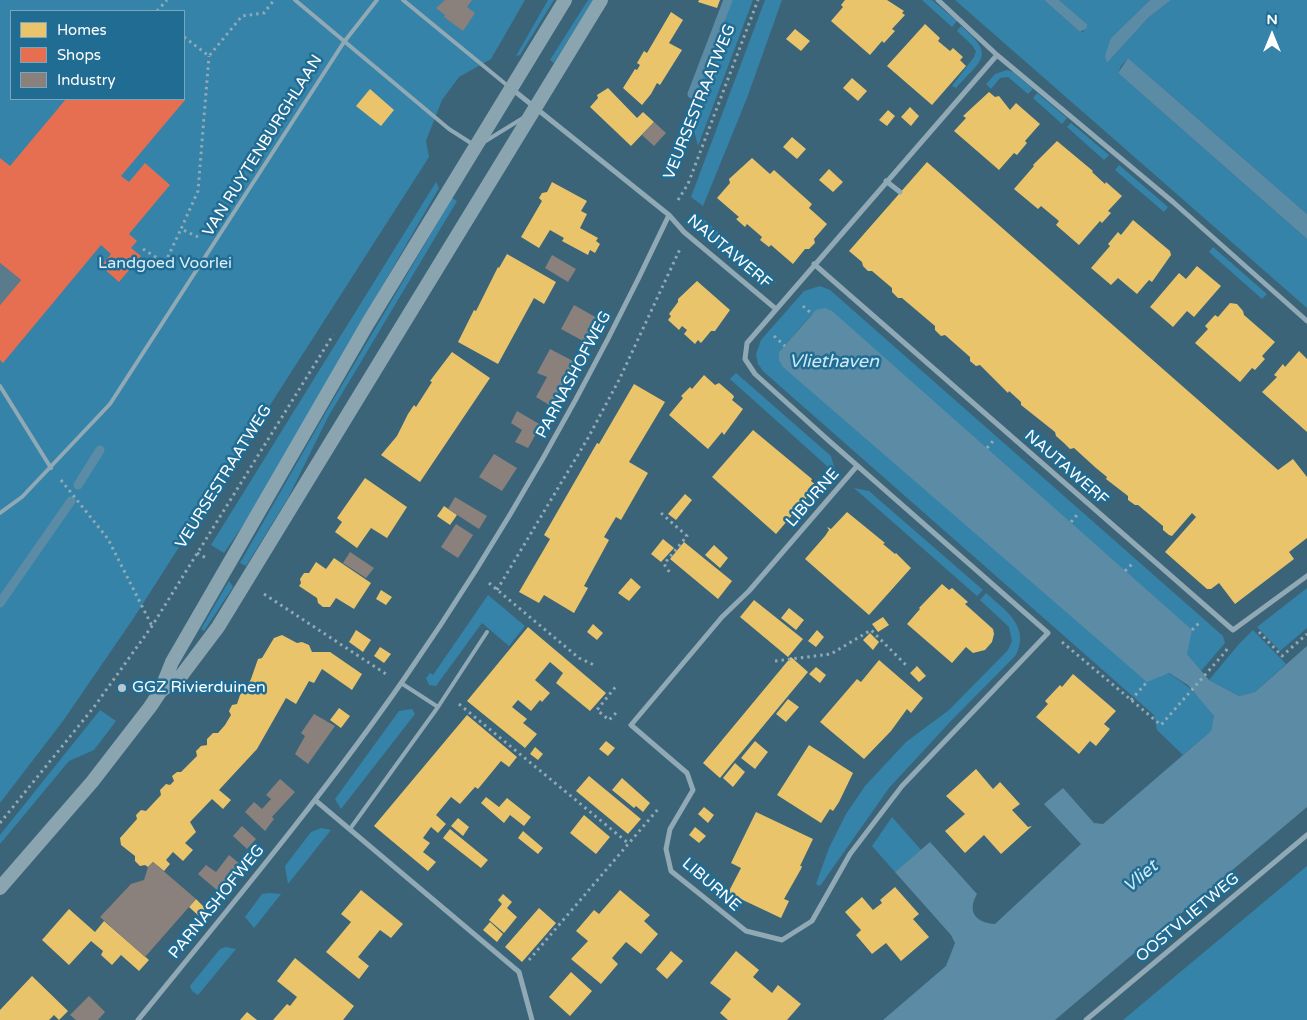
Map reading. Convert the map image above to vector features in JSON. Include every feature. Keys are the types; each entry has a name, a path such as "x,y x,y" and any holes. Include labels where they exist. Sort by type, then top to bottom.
{"main road":[{"path":"0,888 92,782 160,692 172,662 368,323 565,0"},
{"path":"160,692 181,676 218,628 536,110 601,0"}],"street":[{"path":"938,0 997,55 1173,202 1307,321"},
{"name":"NAUTAWERF","path":"669,215 684,232 776,309 997,55"},
{"path":"510,88 669,215"},
{"path":"886,181 900,192"},
{"name":"PARNASHOFWEG","path":"138,1020 315,800 401,683 475,571 548,453 589,377 669,215"},
{"name":"NAUTAWERF","path":"814,264 1232,630 1307,576"},
{"name":"LIBURNE","path":"776,309 747,343 745,359 755,374 1048,633 902,786 850,854 812,921 782,940 746,931 671,871 666,849 670,829 693,790 687,774 631,725 722,617 749,591 857,466"},
{"path":"315,800 519,972 532,1020"},
{"name":"OOSTVLIETWEG","path":"1086,1020 1307,835"}],"lane":[{"path":"295,0 449,129 476,146 536,110"},
{"name":"VAN RUYTENBURGHLAAN","path":"0,513 22,497 110,404 215,246 344,42 377,0"},
{"path":"403,0 510,88"},
{"path":"0,386 51,468"},
{"path":"350,829 438,708 487,632"},
{"path":"401,683 438,708"}],"path":[{"path":"159,10 167,0"},
{"path":"143,249 165,263 198,191 209,56 242,16 264,13 274,0"},
{"name":"VEURSESTRAATWEG","path":"669,215 688,184 758,0"},
{"path":"185,38 209,56"},
{"path":"181,229 215,246"},
{"path":"497,590 588,438 620,378 678,256 684,232"},
{"name":"VEURSESTRAATWEG","path":"0,823 94,708 152,626 338,328"},
{"path":"51,468 108,539 152,626"},
{"path":"661,513 688,536 664,564 670,573"},
{"path":"197,553 226,571"},
{"path":"475,571 579,658 594,665"},
{"path":"245,582 401,683"},
{"path":"775,661 831,654 871,630 907,666"},
{"path":"1048,633 1070,647 1161,725 1226,651"},
{"path":"1272,646 1282,656 1307,634"},
{"path":"1131,700 1147,682"},
{"path":"616,713 610,720 597,710 617,685"},
{"path":"447,694 628,843"},
{"path":"519,972 659,808"}],"green space":[{"name":"Landgoed Voorlei","path":"0,0 525,0 491,59 459,77 442,100 426,141 429,157 133,619 63,721 0,803"},
{"path":"548,0 554,0 520,55 516,56"},
{"path":"588,0 593,0 554,63 550,60"},
{"path":"732,0 753,0 698,146 693,127 685,119"},
{"path":"765,0 782,0 747,98 703,206 691,197"},
{"path":"922,0 932,0 957,21 952,27"},
{"path":"955,0 1044,0 1080,32 1083,32 1087,24 1059,0 1150,0 1111,38 1107,63 1148,18 1171,0 1307,0 1307,214 1128,58 1118,73 1307,239 1307,308"},
{"path":"961,26 979,44 982,51 978,64 956,88 952,86 974,57 976,51 957,31"},
{"path":"1007,70 1013,72 1033,89 1028,94 1008,77 1000,78 991,89 986,84 995,74"},
{"path":"1037,93 1067,118 1062,124 1033,98"},
{"path":"1071,123 1109,155 1104,160 1067,127"},
{"path":"1119,165 1168,207 1164,212 1115,170"},
{"path":"436,182 439,188 248,518 224,553 211,545"},
{"path":"452,198 457,201 328,417 288,498 246,566 240,563 326,412"},
{"path":"702,218 777,283 758,278 694,227"},
{"path":"1213,247 1267,294 1262,299 1209,252"},
{"path":"820,286 830,290 1223,636 1225,643 1201,671 1187,654 812,314 779,352 1199,697 1214,716 1211,731 1183,755 1157,730 1154,715 764,372 758,364 756,354 761,340 804,291"},
{"path":"736,373 831,456 835,470 831,479 827,466 730,379"},
{"path":"854,488 869,491 983,590 977,596"},
{"path":"229,581 233,587 204,631 201,629"},
{"path":"1307,588 1307,628 1280,651 1257,627"},
{"path":"986,593 1008,613 1018,627 1020,645 1016,655 889,788 820,886 816,884 829,848 846,814 865,786 906,742 949,710 1008,650 1012,641 1009,627 980,600"},
{"path":"488,595 525,626 509,646 482,623 436,686 429,685 426,678 430,673 433,675"},
{"path":"1253,630 1286,664 1255,692 1239,696 1209,680"},
{"path":"412,709 415,714 341,809 335,799 399,711"},
{"path":"100,710 116,721 94,750 69,761 0,844 0,835"},
{"path":"892,817 921,850 895,872 872,846"},
{"path":"321,828 331,830 288,884 285,866 311,832"},
{"path":"1307,866 1307,1020 1123,1020"},
{"path":"262,894 281,894 254,928 245,917"},
{"path":"226,947 236,949 198,995 192,991 190,986 220,949"}],"water":[{"path":"1044,0 1059,0 1087,24 1087,28 1080,32"},
{"path":"1150,0 1171,0 1148,18 1107,63 1105,56 1111,38"},
{"path":"1128,58 1307,214 1307,239 1118,73"},
{"path":"825,308 832,311 1192,630 1187,654 1209,680 1239,696 1255,692 1307,646 1307,807 1055,1020 883,1020 946,966 955,943 951,935 895,872 930,842 977,894 974,900 973,911 978,919 995,924 1081,844 1044,804 1063,788 1094,823 1103,824 1211,731 1214,716 1188,685 1169,673 1147,682 783,367 779,360 779,352 816,310"}],"building: Homes":[{"path":"699,0 720,0 717,8 698,2"},
{"path":"845,0 887,0 904,11 902,13 905,15 892,29 895,31 884,43 882,41 870,55 831,21 843,7 841,5"},
{"path":"671,12 683,20 669,43 682,50 660,85 657,83 642,105 623,88 635,69 637,70 640,65 637,63 644,51 647,53"},
{"path":"925,24 940,38 938,41 950,51 953,48 963,57 960,60 966,66 932,105 887,66"},
{"path":"795,29 810,41 801,51 786,39"},
{"path":"852,78 867,91 858,101 843,88"},
{"path":"608,88 637,118 643,112 654,122 631,146 590,107 598,98 597,95"},
{"path":"370,89 394,110 381,126 356,106"},
{"path":"989,92 995,97 999,96 1010,110 1016,103 1040,124 1025,141 1027,143 1017,155 1014,153 999,170 954,131 966,118 963,116"},
{"path":"910,107 919,116 911,126 901,117"},
{"path":"888,110 895,116 887,126 879,120"},
{"path":"792,137 806,149 797,159 783,147"},
{"path":"1057,141 1093,171 1105,184 1106,182 1122,196 1108,211 1111,213 1102,223 1100,221 1079,245 1056,225 1059,221 1041,206 1038,209 1014,189 1033,165"},
{"path":"752,158 770,174 774,170 812,204 809,208 827,224 814,239 815,243 809,249 805,249 793,264 771,245 769,247 760,240 762,237 747,224 745,227 736,219 739,217 717,198 730,183 729,179"},
{"path":"927,162 1278,470 1293,459 1307,477 1307,538 1289,552 1294,559 1235,604 1219,583 1211,589 1207,589 1165,552 1196,517 1192,513 1172,536 1169,535 1163,530 1163,526 1138,505 1128,500 1128,496 1106,479 1107,477 1074,448 1070,449 1056,436 1055,432 1021,405 1021,402 1009,391 1008,393 980,365 976,366 970,361 970,357 945,335 941,336 935,330 935,326 902,298 898,298 892,292 892,288 872,271 868,271 862,262 849,251"},
{"path":"829,169 843,182 833,192 819,180"},
{"path":"552,182 587,201 581,211 587,214 580,228 598,238 596,241 600,244 595,253 590,250 588,255 562,241 564,238 550,230 539,248 521,237 542,201 539,198 542,193 547,192"},
{"path":"1133,220 1170,251 1171,255 1152,282 1149,280 1137,294 1118,278 1111,285 1091,268 1110,246 1108,244 1118,232 1121,235"},
{"path":"507,254 556,282 544,304 534,298 498,364 458,342 474,310 476,311 498,267"},
{"path":"1197,266 1221,286 1194,317 1187,311 1173,327 1150,307 1179,273 1186,279"},
{"path":"697,281 730,310 715,331 711,331 701,343 698,340 695,344 684,334 687,330 682,326 679,330 668,320 671,316 669,314 678,302 678,299"},
{"path":"1230,303 1237,304 1244,315 1275,342 1262,356 1265,359 1255,370 1252,368 1240,382 1195,343 1208,329 1205,326 1215,315 1218,317"},
{"path":"1299,351 1307,359 1307,432 1262,392 1277,377 1274,375 1283,364 1285,367"},
{"path":"452,352 490,378 420,482 381,455 397,436 408,414 414,405 416,407 432,382 430,381"},
{"path":"704,375 715,385 719,383 733,395 732,400 743,409 724,435 722,432 708,449 669,415 683,398 681,396 690,387 692,389"},
{"path":"634,384 665,402 629,462 648,473 621,520 616,517 604,537 609,540 584,586 588,588 574,613 544,595 539,603 519,592 550,539 544,535 597,443 599,444"},
{"path":"753,430 812,479 811,481 817,486 776,534 712,477"},
{"path":"365,478 407,507 387,538 371,528 357,548 335,532 342,522 337,518"},
{"path":"685,494 692,500 676,520 668,514"},
{"path":"444,506 457,515 450,525 437,516"},
{"path":"847,512 885,543 883,544 896,553 911,568 869,615 805,559 825,536 829,530 827,527 831,529"},
{"path":"663,539 674,548 661,562 651,554"},
{"path":"684,542 732,581 718,599 670,559"},
{"path":"714,545 728,558 720,568 705,555"},
{"path":"334,558 371,583 354,609 336,598 330,607 323,607 318,603 317,598 299,586 301,583 300,579 304,573 309,573 316,562 326,569"},
{"path":"631,578 641,587 629,601 618,593"},
{"path":"942,584 949,590 952,588 968,602 965,604 993,629 994,634 992,642 985,650 973,653 966,647 952,663 907,624 919,608"},
{"path":"381,590 392,597 386,605 376,599"},
{"path":"754,600 803,639 788,657 740,617"},
{"path":"789,608 804,620 796,630 781,618"},
{"path":"883,617 889,625 878,632 872,624"},
{"path":"593,624 603,633 597,640 587,632"},
{"path":"528,627 606,693 590,711 556,683 563,673 550,662 535,680 550,693 542,702 540,700 531,711 518,700 512,707 527,719 523,723 537,734 525,748 467,701"},
{"path":"356,630 371,640 363,652 349,642"},
{"path":"817,630 824,637 816,647 808,641"},
{"path":"870,633 879,642 873,650 863,640"},
{"path":"282,635 297,643 302,642 309,645 312,652 330,652 362,674 352,690 322,669 314,683 309,681 296,704 286,698 257,749 219,790 231,800 223,809 212,799 190,822 196,832 185,843 193,850 183,861 173,852 166,860 170,864 164,871 153,862 148,867 145,865 140,866 135,861 135,856 121,845 120,838 137,819 136,815 141,810 146,811 161,795 160,790 166,784 170,785 174,781 172,776 177,772 181,772 197,756 196,751 201,746 207,745 207,739 213,733 218,733 225,725 231,715 229,711 232,705 237,704 242,689 246,688 251,679 258,659 262,658 274,638"},
{"path":"380,647 391,654 384,663 374,656"},
{"path":"791,657 808,672 720,778 703,763"},
{"path":"879,660 923,698 911,713 907,709 891,731 864,759 820,722 857,679 861,682"},
{"path":"917,666 926,676 919,682 910,673"},
{"path":"816,667 826,675 820,683 809,674"},
{"path":"1073,674 1116,711 1104,724 1110,729 1096,746 1090,741 1079,754 1036,717 1048,704 1045,701 1060,685 1062,687"},
{"path":"788,699 799,707 786,722 776,714"},
{"path":"339,708 350,716 341,728 330,720"},
{"path":"467,715 517,757 509,767 501,761 478,789 475,787 460,804 451,797 436,815 446,824 438,833 431,827 423,838 430,843 423,852 436,862 428,871 374,826"},
{"path":"606,741 615,748 608,756 599,749"},
{"path":"755,741 768,752 755,769 741,758"},
{"path":"809,745 853,773 839,802 833,811 830,809 821,823 777,795"},
{"path":"535,747 543,754 538,760 530,754"},
{"path":"735,763 745,772 733,787 723,778"},
{"path":"976,769 993,789 1000,782 1020,804 1012,810 1028,827 1032,826 1001,854 984,835 965,853 945,831 965,814 946,796"},
{"path":"589,776 641,819 628,834 576,791"},
{"path":"622,778 650,803 643,812 636,806 634,808 612,790"},
{"path":"486,797 499,807 507,798 531,817 524,826 510,815 504,823 481,803"},
{"path":"704,807 714,815 708,823 698,814"},
{"path":"756,812 813,839 800,866 802,866 801,869 784,899 789,901 781,918 728,893 741,868 731,863"},
{"path":"584,815 610,837 596,854 570,833"},
{"path":"458,818 469,827 463,836 451,826"},
{"path":"695,827 706,836 699,843 689,835"},
{"path":"450,829 488,860 481,868 443,838"},
{"path":"523,831 543,848 538,854 518,838"},
{"path":"895,887 919,914 913,919 929,937 901,961 886,943 872,954 856,935 861,930 845,912 862,897 873,910 882,903 880,900"},
{"path":"361,890 403,924 391,938 380,930 358,957 369,966 359,979 326,952 351,922 341,914"},
{"path":"620,890 650,915 644,921 658,934 641,954 626,942 612,958 618,964 601,984 571,959 588,941 576,931 594,910 599,914"},
{"path":"503,894 512,902 507,908 517,917 504,933 489,920 502,904 498,900"},
{"path":"196,899 206,909 200,917 189,907"},
{"path":"539,908 556,923 522,962 505,947"},
{"path":"69,909 95,932 104,921 149,960 139,971 121,955 112,965 101,955 103,951 91,941 69,965 42,940"},
{"path":"490,922 503,934 497,942 483,930"},
{"path":"671,951 683,961 667,979 656,969"},
{"path":"736,951 759,970 753,977 772,993 778,985 801,1004 787,1020 728,1020 720,1013 731,999 710,983"},
{"path":"295,958 354,1006 343,1020 273,1020 287,1004 290,1006 297,997 277,981"},
{"path":"571,972 592,991 570,1016 549,997"},
{"path":"32,976 68,1011 59,1020 54,1015 49,1020 0,1020 0,1010"},
{"path":"247,1012 257,1020 240,1020"}],"building: Shops":[{"path":"65,100 185,100 121,176 129,182 145,163 170,185 129,234 137,241 131,248 141,256 119,282 101,266 111,254 101,245 3,363 0,360 0,305 21,280 0,263 0,158 10,166"}],"building: Industry":[{"path":"445,0 472,0 467,7 475,13 463,31 444,17 445,15 436,8"},
{"path":"654,122 666,133 654,146 642,135"},
{"path":"552,255 576,269 568,282 545,268"},
{"path":"574,305 597,318 585,342 561,329"},
{"path":"550,349 575,362 551,406 536,397 547,377 537,373"},
{"path":"517,411 541,425 528,448 515,442 522,430 511,423"},
{"path":"494,454 517,468 502,491 479,477"},
{"path":"455,497 487,516 479,529 448,509"},
{"path":"456,524 473,535 458,558 441,547"},
{"path":"350,552 374,568 366,578 343,563"},
{"path":"314,714 335,726 308,764 295,754 305,736 301,733"},
{"path":"280,779 295,792 272,817 274,819 265,831 245,812 254,802 262,809 271,799 266,795"},
{"path":"242,826 256,839 247,849 233,836"},
{"path":"229,855 240,864 218,891 198,874 206,865 216,872"},
{"path":"153,862 196,899 145,957 100,917 131,884 144,880 148,867"},
{"path":"89,996 105,1012 98,1020 76,1020 70,1015"}],"building: Other":[{"path":"0,263 21,280 0,305"}],"waterway":[{"path":"692,94 728,0"},
{"path":"78,485 100,450"},
{"path":"0,603 71,501"}],"place":[{"name":"GGZ Rivierduinen","path":"122,688"}],"water label":[{"name":"Vliethaven","path":"834,362"},
{"name":"Vliet","path":"1141,877"}]}
